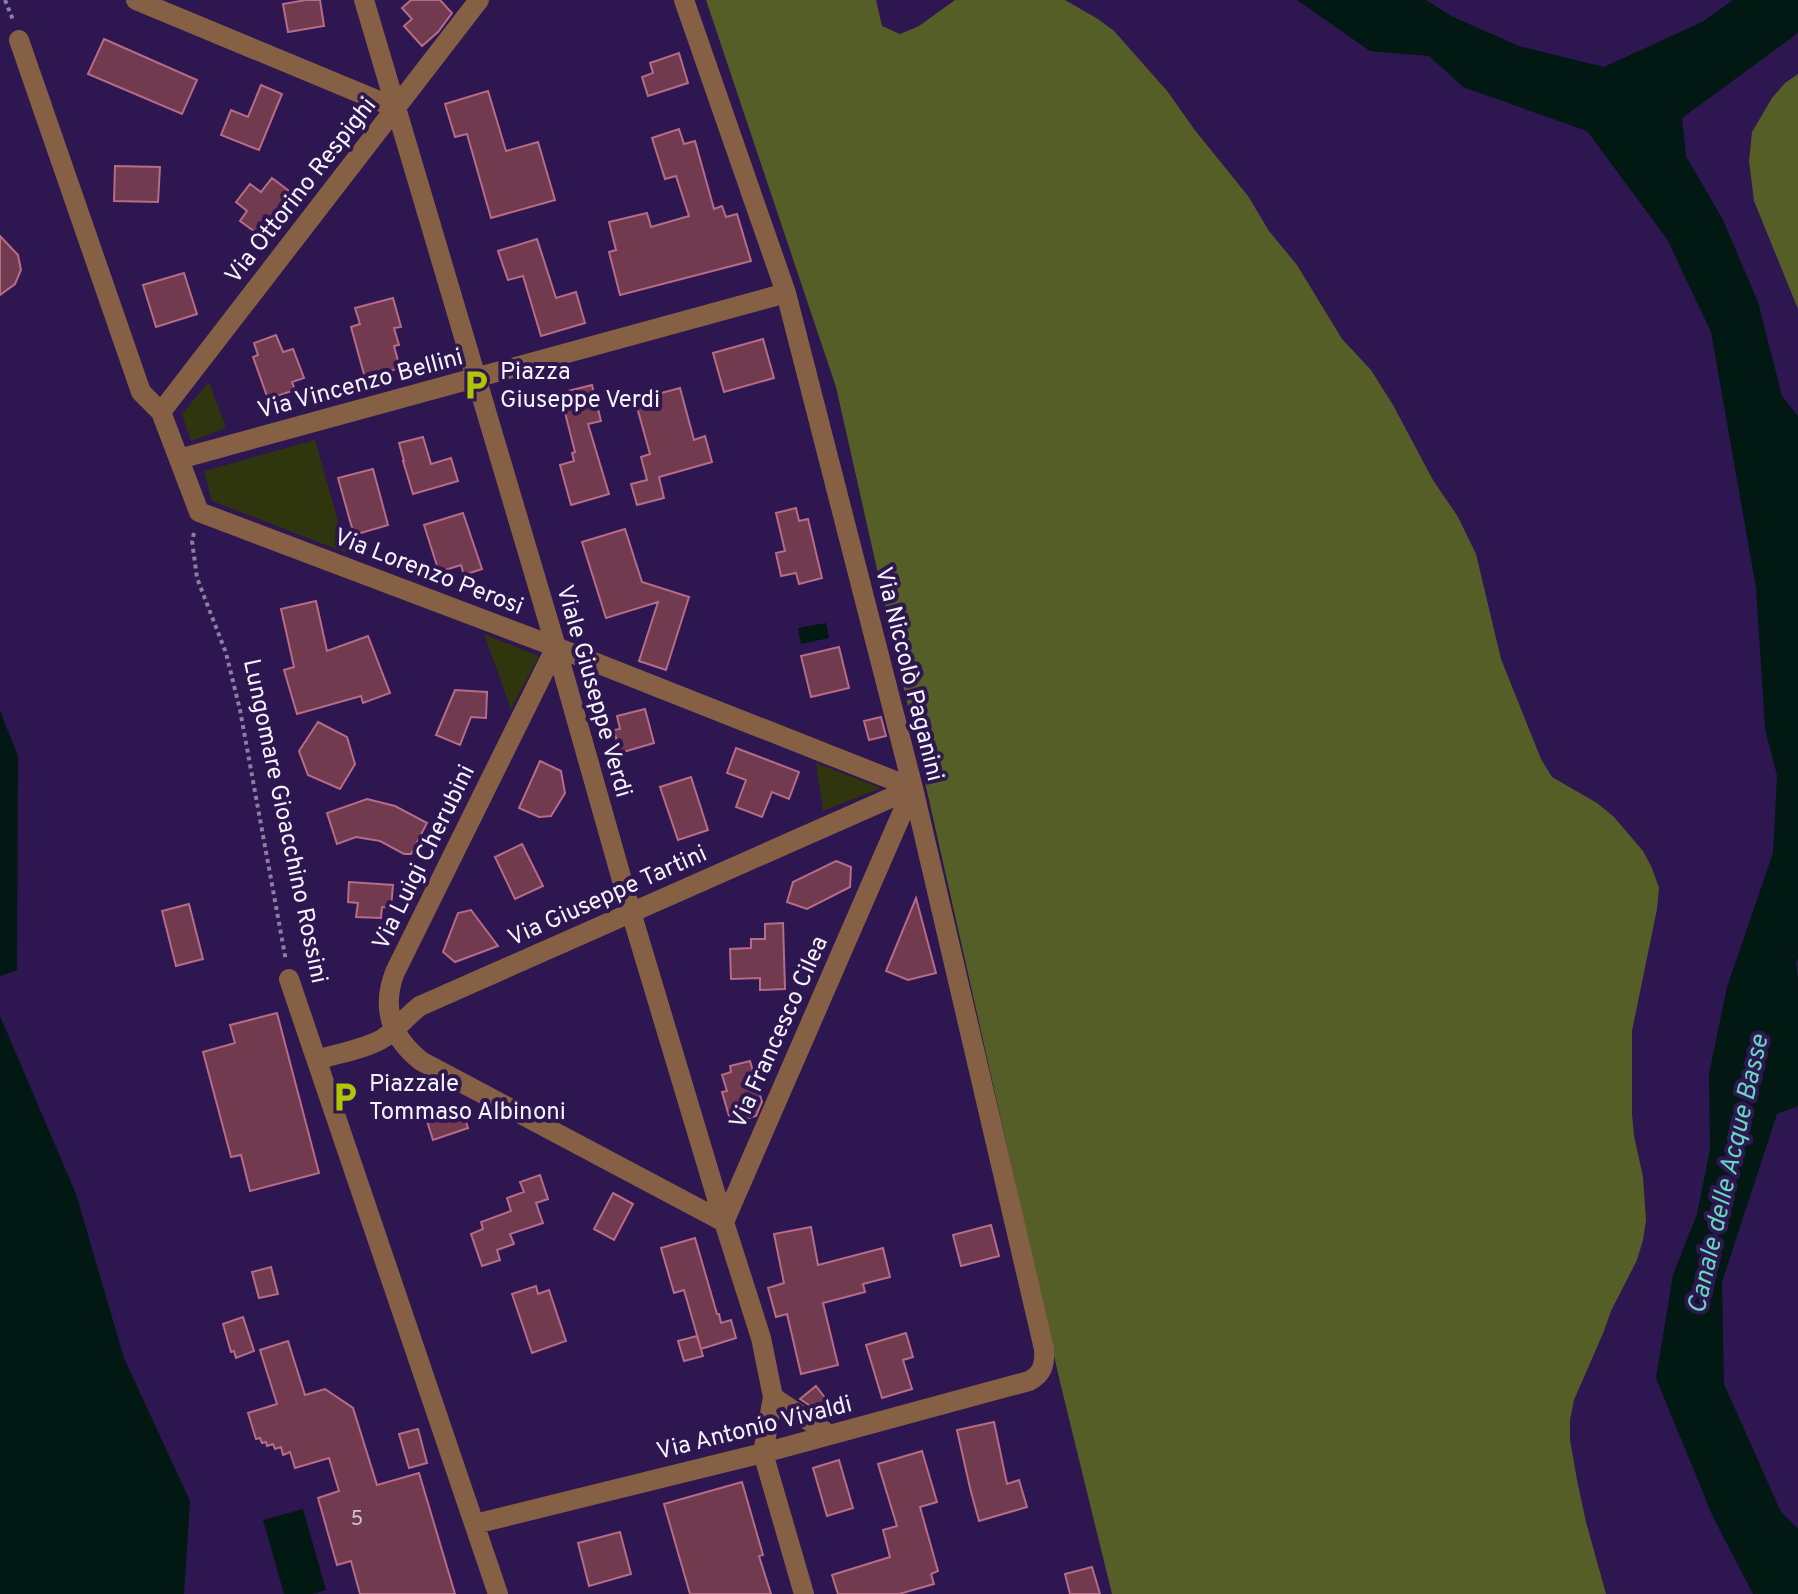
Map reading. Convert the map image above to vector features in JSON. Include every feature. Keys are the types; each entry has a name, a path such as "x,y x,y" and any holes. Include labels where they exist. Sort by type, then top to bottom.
{"street":[{"path":"136,0 396,108"},
{"name":"Viale Giuseppe Verdi","path":"364,0 556,647 631,912 761,1338 773,1397"},
{"name":"Via Ottorino Respighi","path":"161,412 479,0"},
{"name":"Via Niccolò Paganini","path":"684,0 786,293 913,788 1044,1349 1042,1370"},
{"path":"19,40 141,392 161,412 199,512"},
{"name":"Via Vincenzo Bellini","path":"179,459 786,293"},
{"name":"Via Lorenzo Perosi","path":"199,512 556,647 913,788"},
{"name":"Via Luigi Cherubini","path":"394,1028 388,1005 395,972 556,647"},
{"name":"Via Giuseppe Tartini","path":"394,1028 420,1006 913,788"},
{"name":"Via Francesco Cilea","path":"724,1222 913,788"},
{"name":"Lungomare Gioacchino Rossini","path":"289,979 498,1594"},
{"path":"317,1060 377,1042 394,1028 405,1046 421,1061 724,1222"},
{"name":"Via Antonio Vivaldi","path":"475,1524 763,1453 1029,1381 1042,1370"},
{"path":"804,1594 763,1453 773,1397 830,1435"}],"path":[{"name":"Lungomare Gioacchino Rossini","path":"199,512 192,541 197,578 226,653 240,710 289,979"}],"green space":[{"path":"706,0 876,0 882,26 900,34 919,26 955,0 1065,0 1098,19 1114,31 1168,92 1248,196 1269,231 1297,265 1342,339 1371,370 1433,480 1458,517 1476,554 1501,659 1541,759 1552,777 1597,803 1614,817 1643,851 1659,888 1632,1031 1632,1114 1643,1177 1646,1220 1643,1240 1637,1260 1611,1311 1574,1400 1570,1420 1577,1480 1606,1594 1112,1594 1060,1382 836,387"},
{"path":"1798,74 1798,309 1754,201 1749,161 1752,132 1772,98"},
{"path":"209,382 226,428 191,441 182,414"},
{"path":"315,440 347,553 212,501 204,471"},
{"path":"484,634 539,656 511,709"},
{"path":"816,763 881,788 823,811"}],"water":[{"name":"Canale delle Acque Basse","path":"1297,0 1426,0 1451,16 1519,46 1604,67 1702,22 1733,0 1798,0 1798,32 1682,118 1686,156 1723,220 1758,302 1782,396 1798,416 1798,1106 1777,1114 1722,1282 1724,1384 1781,1512 1798,1529 1798,1594 1753,1594 1713,1517 1656,1378 1673,1275 1697,1214 1710,1149 1709,1074 1727,987 1773,853 1777,775 1765,729 1756,588 1711,332 1667,239 1587,131 1463,87 1429,56 1370,51"},
{"path":"826,623 829,638 801,644 798,628"},
{"path":"0,711 18,756 17,970 0,976"},
{"path":"0,1016 76,1194 124,1358 190,1501 184,1594 0,1594"},
{"path":"303,1509 326,1590 312,1594 284,1594 263,1520"}],"building":[{"path":"320,0 324,26 288,32 283,4"},
{"path":"411,0 440,0 452,13 438,32 422,46 404,26 412,19 402,8"},
{"path":"104,39 197,80 182,114 88,74"},
{"path":"679,53 688,83 648,96 642,77 653,73 650,63"},
{"path":"261,85 282,94 259,150 221,135 231,110 248,117"},
{"path":"488,91 506,151 538,142 555,200 491,218 467,134 455,137 445,104"},
{"path":"679,129 684,144 695,141 714,209 722,206 726,217 737,214 751,261 620,295 609,252 616,250 609,222 647,213 651,227 689,216 676,176 665,179 652,138"},
{"path":"115,166 160,167 158,202 114,201"},
{"path":"272,178 297,197 265,239 240,221 247,211 236,202 250,184 261,192"},
{"path":"0,236 18,255 21,270 15,284 0,295"},
{"path":"537,239 556,298 576,292 585,323 541,336 523,276 508,280 498,251"},
{"path":"184,273 197,314 156,327 143,285"},
{"path":"393,298 401,327 394,328 399,345 394,346 400,368 365,378 351,327 360,324 355,308"},
{"path":"276,335 283,352 293,349 304,378 292,382 295,390 268,399 253,357 258,355 254,343"},
{"path":"763,339 774,378 724,392 713,353"},
{"path":"592,385 601,421 588,424 609,494 571,505 560,465 574,461 572,453 575,452 560,393"},
{"path":"680,388 694,440 705,436 712,462 659,477 664,498 637,505 631,484 647,480 641,457 650,454 635,400"},
{"path":"423,437 431,464 451,458 458,481 413,494 399,443"},
{"path":"373,469 388,525 354,535 338,478"},
{"path":"796,508 799,521 808,519 822,578 799,584 796,573 781,576 776,553 785,551 776,513"},
{"path":"463,513 482,569 464,575 461,565 439,572 424,525"},
{"path":"625,529 642,582 689,597 666,670 639,661 658,602 606,618 582,542"},
{"path":"316,601 327,651 368,636 390,693 363,703 361,696 297,714 284,670 294,667 281,609"},
{"path":"839,647 849,688 811,697 801,656"},
{"path":"455,690 487,692 486,718 471,717 460,745 436,735"},
{"path":"645,709 654,743 620,753 614,730 620,729 617,716"},
{"path":"881,717 886,736 869,740 864,721"},
{"path":"318,722 347,737 355,764 340,789 308,775 299,751"},
{"path":"736,748 799,772 789,799 772,792 762,817 736,807 746,780 727,773"},
{"path":"540,761 561,771 565,793 551,816 539,817 519,808"},
{"path":"691,777 708,830 678,840 660,787"},
{"path":"367,799 395,806 427,823 411,854 404,854 380,841 356,837 337,844 327,813"},
{"path":"522,844 543,886 515,899 495,857"},
{"path":"836,861 851,867 850,887 807,909 787,902 793,882"},
{"path":"349,882 393,885 391,908 382,907 381,918 356,917 358,903 348,902"},
{"path":"916,898 936,973 908,980 886,971"},
{"path":"189,904 203,959 176,966 162,911"},
{"path":"471,910 498,946 455,962 443,952 458,913"},
{"path":"783,923 785,989 760,990 760,978 731,979 730,949 751,948 751,939 765,939 765,924"},
{"path":"277,1013 319,1173 250,1191 241,1155 231,1157 203,1052 235,1043 230,1025"},
{"path":"750,1061 762,1102 756,1116 731,1123 722,1092 727,1091 722,1075 731,1072 730,1066"},
{"path":"461,1106 468,1128 433,1140 426,1118"},
{"path":"540,1175 548,1199 536,1203 543,1223 510,1234 514,1244 497,1250 500,1260 482,1266 471,1234 483,1229 481,1222 511,1211 507,1198 524,1192 520,1182"},
{"path":"613,1193 633,1204 614,1240 594,1229"},
{"path":"991,1225 999,1256 961,1266 953,1235"},
{"path":"811,1227 818,1265 883,1248 890,1277 863,1284 865,1292 823,1303 838,1365 801,1374 787,1314 776,1317 768,1288 784,1283 774,1234"},
{"path":"695,1238 717,1314 721,1323 731,1320 736,1338 701,1349 684,1290 674,1293 661,1248"},
{"path":"271,1267 278,1294 259,1298 252,1272"},
{"path":"536,1286 538,1294 549,1290 566,1341 532,1353 512,1294"},
{"path":"243,1317 254,1351 236,1358 234,1351 231,1352 223,1324"},
{"path":"906,1333 913,1357 903,1360 912,1389 882,1398 866,1345"},
{"path":"697,1336 703,1356 684,1361 678,1341"},
{"path":"288,1341 305,1395 325,1389 353,1408 377,1485 419,1473 455,1594 360,1594 351,1561 337,1565 318,1498 339,1491 329,1458 295,1468 290,1452 283,1455 281,1447 275,1449 273,1444 267,1446 260,1438 256,1439 248,1413 277,1404 260,1350"},
{"path":"816,1386 833,1408 824,1415 800,1399"},
{"path":"994,1422 1007,1484 1019,1480 1027,1507 979,1521 957,1430"},
{"path":"418,1429 427,1463 409,1468 399,1434"},
{"path":"922,1451 937,1502 920,1507 938,1571 931,1574 934,1584 899,1594 838,1594 832,1575 890,1557 883,1530 897,1526 878,1464"},
{"path":"839,1460 853,1508 827,1516 813,1468"},
{"path":"742,1482 771,1594 690,1594 664,1504"},
{"path":"620,1532 631,1574 589,1586 578,1543"},
{"path":"1092,1567 1100,1594 1070,1594 1065,1574"}],"place":[{"name":"Piazza Giuseppe Verdi","path":"476,385"},
{"name":"Piazzale Tommaso Albinoni","path":"345,1097"}]}
